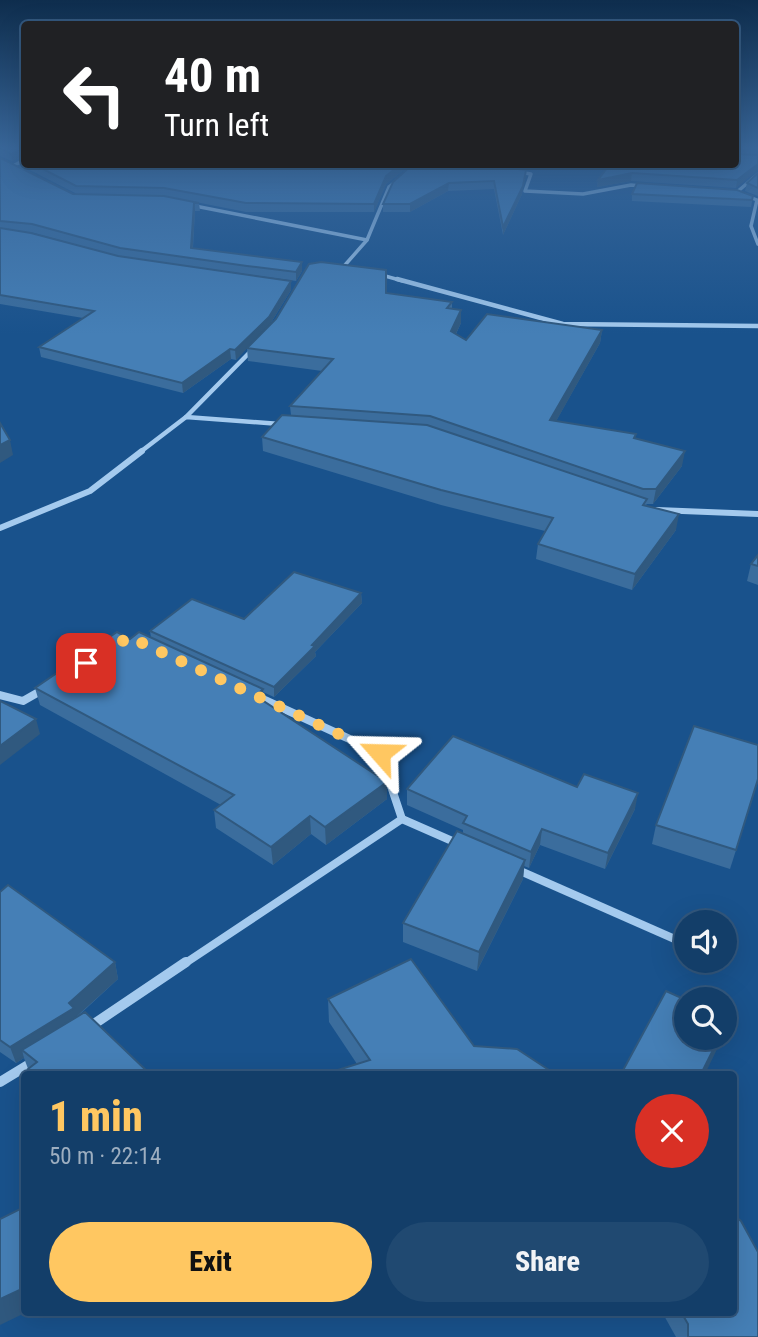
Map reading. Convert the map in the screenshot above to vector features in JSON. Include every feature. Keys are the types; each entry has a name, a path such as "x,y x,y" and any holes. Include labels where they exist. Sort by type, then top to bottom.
{"street":[{"path":"211,209 367,240"},
{"path":"345,265 367,240 380,209"},
{"path":"755,209 751,226 758,244"},
{"path":"332,267 345,265 358,269"},
{"path":"371,272 563,324 758,326"},
{"path":"0,528 90,491 186,418 264,339"},
{"path":"186,418 293,425"},
{"path":"653,510 758,514"},
{"path":"0,695 23,701 58,680"},
{"path":"242,689 380,753 402,819 463,846"},
{"path":"83,1031 402,819"},
{"path":"513,868 674,939"},
{"path":"0,1082 48,1053"}],"building":[{"path":"0,209 194,209 191,248 302,262 296,272 247,266 120,248 32,224 0,221"},
{"path":"500,209 512,209 503,227"},
{"path":"0,228 31,233 118,256 291,281 269,317 235,350 230,349 182,383 39,347 94,311 0,295"},
{"path":"321,262 386,270 386,293 452,302 447,308 461,310 451,331 466,340 487,314 602,330 550,420 636,434 634,438 685,451 656,489 643,489 430,416 290,406 333,359 247,348 276,319 309,264"},
{"path":"282,415 427,425 647,499 643,505 679,514 635,574 538,544 553,518 441,490 262,437"},
{"path":"0,423 10,440 0,445"},
{"path":"758,555 758,566 751,564"},
{"path":"294,572 361,593 312,645 315,646 274,687 150,631 192,599 244,619"},
{"path":"117,632 130,639 139,632 263,689 256,696 387,782 325,827 310,816 271,847 214,810 234,795 35,688"},
{"path":"0,701 36,719 0,746"},
{"path":"694,726 758,745 758,779 736,850 656,825"},
{"path":"453,736 577,787 584,774 638,793 608,853 542,829 531,852 463,823 467,816 407,789"},
{"path":"457,831 525,860 479,952 403,923"},
{"path":"8,885 115,962 69,1003 74,1008 10,1047 0,1040 0,892"},
{"path":"411,959 474,1046 517,1049 550,1071 335,1071 370,1060 328,999"},
{"path":"666,991 674,995 674,1050 713,1050 702,1071 623,1071"},
{"path":"85,1012 147,1071 30,1071 28,1069 37,1062 22,1050"},
{"path":"21,1208 21,1289 0,1299 0,1219"},
{"path":"737,1218 758,1252 758,1337 688,1337 688,1324 683,1316 737,1316"}],"route":[{"path":"86,663 129,637 380,753"}]}
